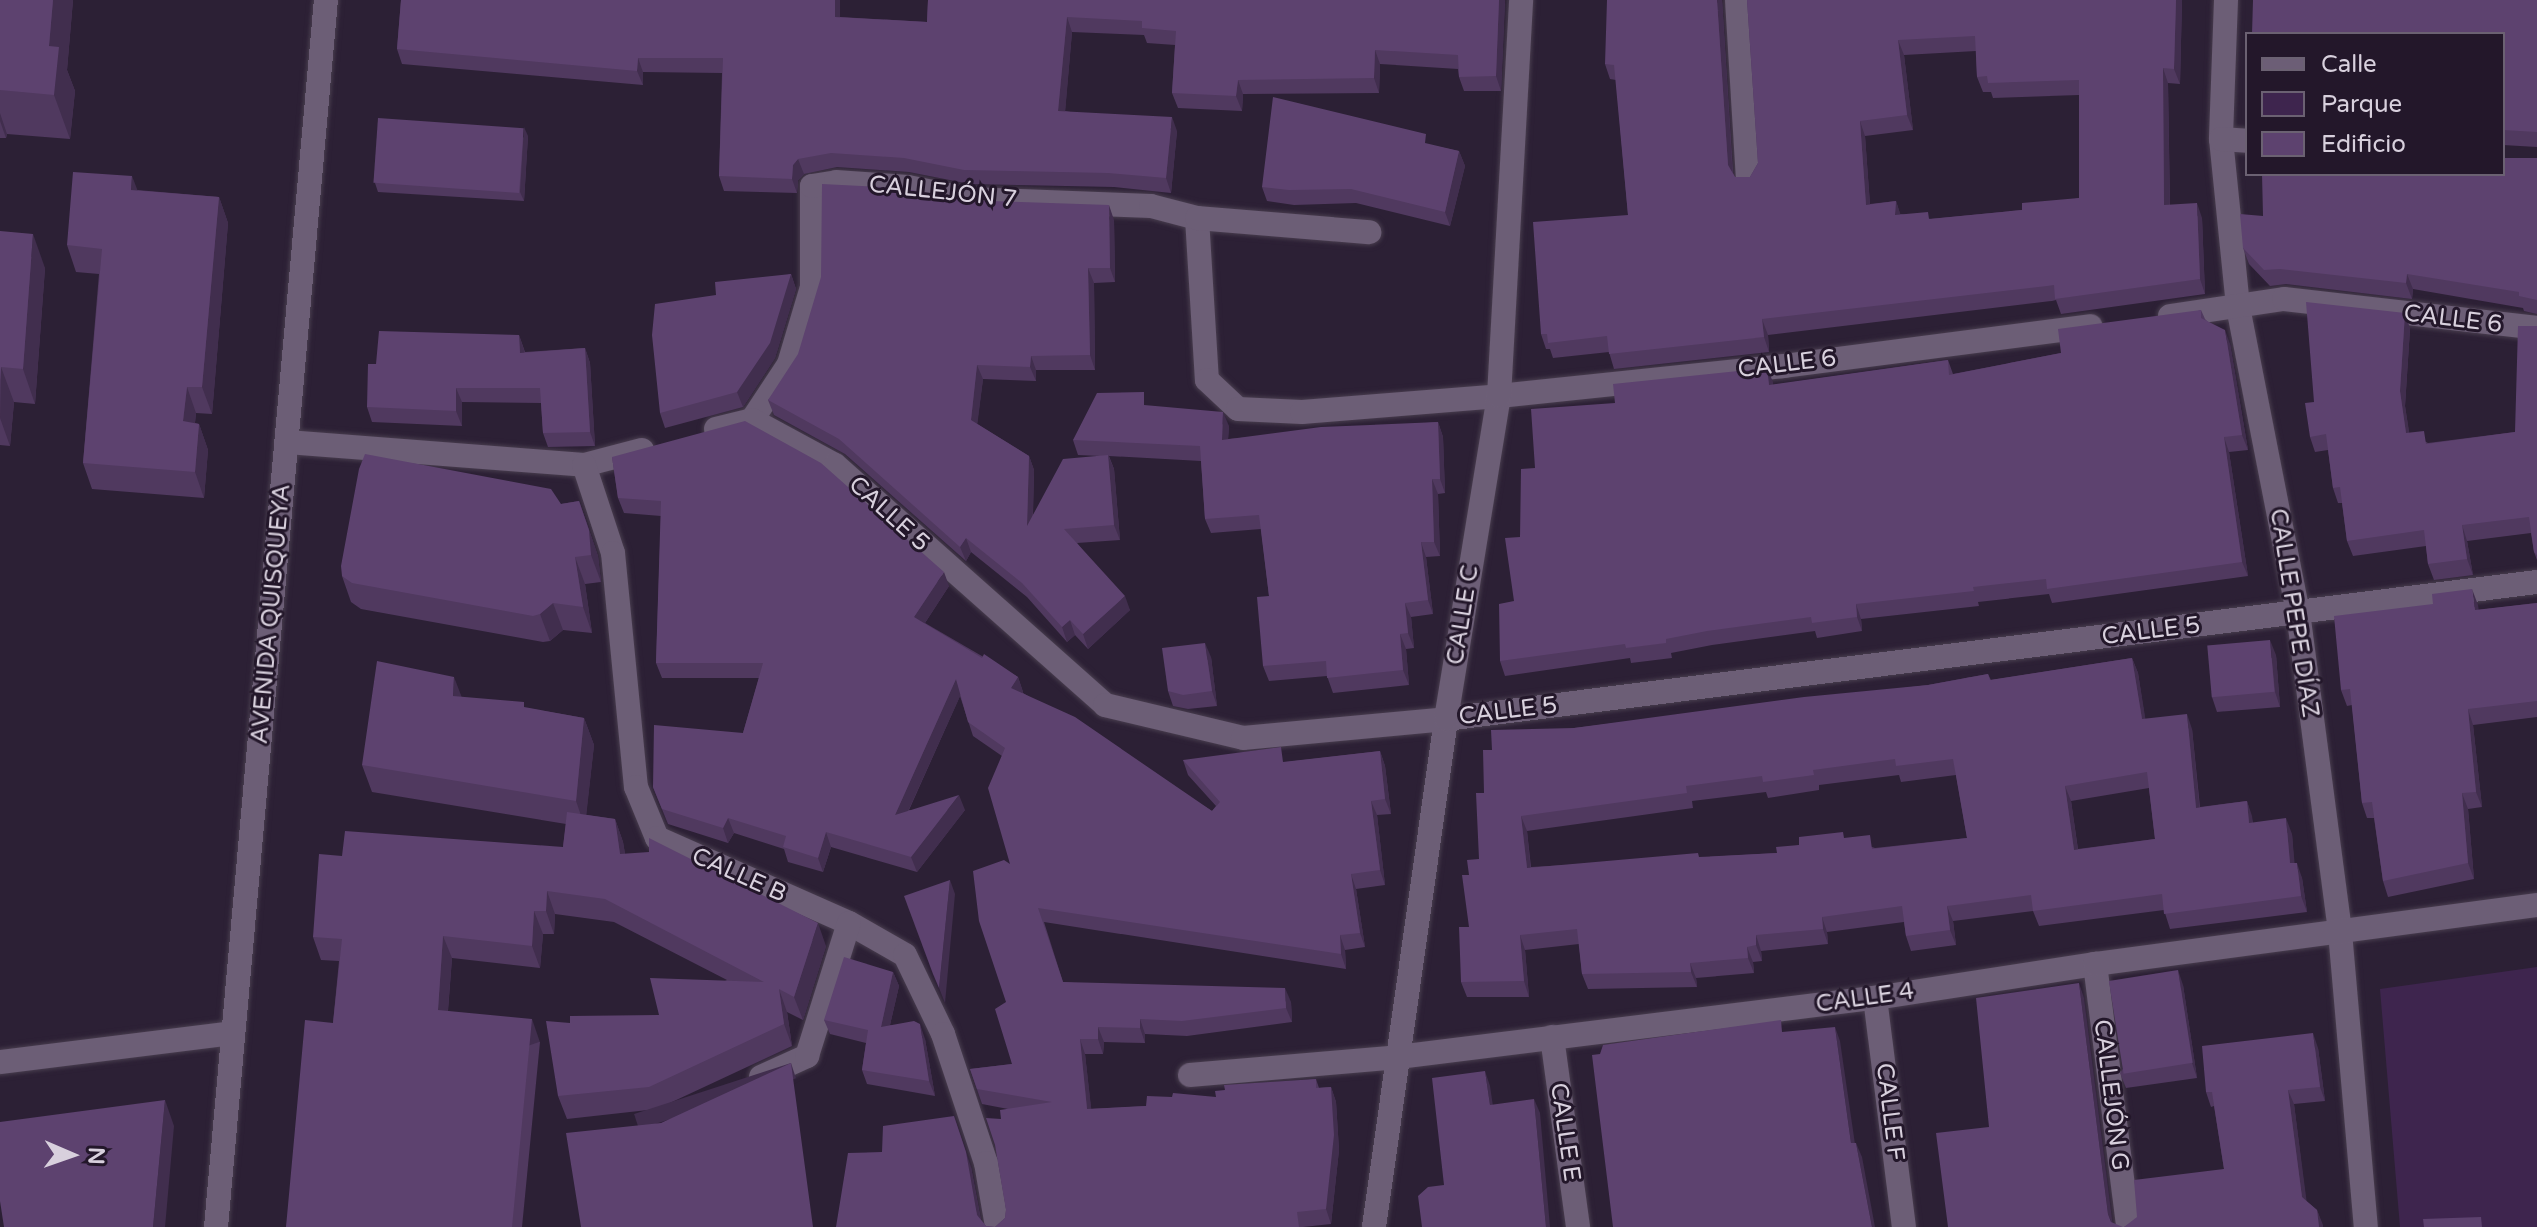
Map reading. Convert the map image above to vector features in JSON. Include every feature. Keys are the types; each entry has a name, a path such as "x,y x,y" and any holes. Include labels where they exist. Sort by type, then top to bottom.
{"street":[{"name":"AVENIDA QUISQUEYA","path":"216,1227 326,0"},
{"name":"CALLE C","path":"1374,1227 1446,719 1499,396 1521,0"},
{"path":"1737,0 1748,179"},
{"name":"CALLE PEPE DÍAZ","path":"2226,0 2221,139 2238,307 2298,612 2340,932 2366,1227"},
{"path":"2221,139 2245,141"},
{"name":"CALLEJÓN 7","path":"752,420 789,364 812,287 812,186 836,182 908,187 968,199 1151,206 1197,218 1369,232"},
{"name":"CALLE 6","path":"1197,218 1207,380 1238,409 1302,412 1499,396 1783,366 2112,323"},
{"name":"CALLE 6","path":"2144,319 2284,299 2537,328"},
{"path":"691,436 752,420"},
{"name":"CALLE 5","path":"752,420 835,465 1105,705 1243,738 1446,719 2537,582"},
{"path":"287,442 584,465 660,445"},
{"name":"CALLE B","path":"584,465 613,553 636,787 657,838 849,923 905,955 943,1034 986,1163 997,1227"},
{"name":"CALLE 4","path":"1190,1075 1398,1057 1875,998 2095,964 2537,905"},
{"path":"741,1087 807,1056 849,923"},
{"name":"CALLEJÓN G","path":"2095,964 2128,1227"},
{"name":"CALLE F","path":"1875,998 1904,1227"},
{"path":"0,1062 232,1033"},
{"name":"CALLE E","path":"1552,1037 1578,1227"}],"green space":[{"path":"2537,967 2537,1227 2400,1227 2380,989"}],"building":[{"path":"0,0 53,0 49,46 59,47 54,95 0,90"},
{"path":"401,0 835,0 835,17 927,22 928,0 1499,0 1496,76 1459,77 1458,55 1375,50 1374,78 1238,80 1236,96 1172,93 1176,31 1142,28 1142,21 1067,17 1058,111 1172,117 1166,178 1108,173 964,170 904,158 831,153 798,159 793,165 792,179 719,176 723,58 638,58 637,71 397,49"},
{"path":"1607,0 1717,0 1728,165 1735,177 1750,177 1758,163 1747,0 2176,0 2174,69 2163,68 2164,205 2197,203 2200,279 2055,299 2054,285 1762,319 1764,337 1609,354 1607,336 1548,343 1547,334 1541,334 1533,222 1628,215 1614,65 1605,64","holes":["1975,36 1977,77 1987,76 1988,83 2079,80 2079,198 2022,203 2022,210 1929,219 1928,212 1895,215 1896,201 1866,205 1860,121 1907,115 1898,40"]},
{"path":"2253,0 2537,0 2537,132 2505,130 2505,32 2252,32"},
{"path":"1273,97 1426,134 1425,143 1459,151 1445,212 1351,189 1262,187"},
{"path":"378,118 524,128 519,193 373,183"},
{"path":"2505,158 2537,158 2537,300 2519,296 2519,292 2407,274 2406,283 2280,269 2264,270 2243,248 2240,214 2263,216 2262,176 2505,176"},
{"path":"73,172 132,176 131,190 219,197 202,387 187,387 183,421 199,424 195,472 83,463 102,249 67,245"},
{"path":"822,184 901,188 962,200 1109,205 1110,268 1088,268 1090,355 1031,356 1030,367 977,365 971,420 1029,456 1027,526 1063,459 1108,455 1114,525 1064,529 1125,596 1083,634 1070,620 1062,627 1022,583 966,538 960,547 839,439 768,400 798,354 821,277"},
{"path":"0,231 33,234 23,369 1,367 0,381"},
{"path":"791,274 770,343 737,392 660,413 652,335 655,304 716,295 715,282"},
{"path":"2306,302 2405,313 2400,391 2406,433 2424,431 2426,444 2515,432 2518,326 2537,326 2537,555 2529,517 2462,525 2467,559 2428,564 2424,530 2347,541 2340,487 2333,488 2326,434 2310,437 2305,403 2314,402"},
{"path":"2201,310 2201,318 2225,330 2242,435 2224,437 2242,562 2047,589 2046,579 1973,587 1974,591 1856,604 1857,617 1812,623 1811,617 1707,631 1666,639 1666,643 1626,648 1625,644 1500,661 1499,604 1514,601 1505,538 1520,537 1521,469 1535,468 1531,409 1615,403 1613,384 1767,368 1769,385 1948,360 1949,375 2061,353 2058,329"},
{"path":"379,331 519,335 520,353 585,348 590,432 543,433 540,388 456,388 456,411 367,407 368,364 376,364"},
{"path":"1144,392 1144,405 1223,412 1222,440 1321,427 1438,422 1440,479 1432,479 1434,542 1421,542 1428,600 1405,603 1408,633 1400,634 1403,670 1327,678 1326,661 1263,666 1257,597 1269,596 1259,515 1205,519 1200,446 1073,440 1097,393"},
{"path":"745,421 821,463 944,572 914,617 982,658 984,654 1018,677 1011,688 1075,717 1212,811 1220,802 1183,760 1281,747 1283,762 1380,751 1385,799 1371,801 1380,870 1351,874 1360,933 1340,935 1341,954 1038,908 1063,982 1285,988 1286,1008 1182,1021 1140,1019 1140,1028 1098,1027 1098,1039 1080,1039 1087,1109 1146,1106 1147,1096 1172,1097 1173,1093 1216,1097 1215,1091 1225,1090 1224,1085 1316,1079 1316,1088 1331,1087 1334,1135 1326,1209 1297,1212 1299,1227 995,1227 1005,1218 1006,1210 995,1145 986,1118 1001,1119 1000,1110 1052,1102 977,1089 970,1069 1012,1064 995,1009 1006,1002 979,921 973,871 1004,860 1010,864 988,788 1005,748 968,722 956,679 895,815 959,795 911,857 826,832 818,858 783,847 786,836 728,818 723,828 662,809 653,787 654,725 743,733 763,663 656,663 661,501 618,498 612,457"},
{"path":"365,454 551,489 561,504 579,501 589,530 591,555 575,557 583,607 553,603 533,616 352,583 342,576 341,566 359,469"},
{"path":"2472,589 2475,610 2537,603 2537,701 2468,709 2476,792 2462,793 2468,863 2383,881 2372,802 2362,803 2350,689 2341,690 2334,616 2433,604 2432,594"},
{"path":"2270,640 2275,692 2212,697 2207,645"},
{"path":"1205,643 1212,691 1183,695 1168,691 1162,648"},
{"path":"2132,658 2142,719 2187,714 2196,808 2247,801 2249,823 2286,818 2290,863 2297,863 2301,896 2164,914 2162,894 2033,911 2031,895 1947,906 1950,930 1906,936 1902,906 1822,917 1823,929 1756,935 1756,945 1747,947 1748,958 1690,963 1691,972 1582,974 1577,929 1520,935 1524,981 1461,982 1459,927 1469,927 1462,875 1469,875 1467,860 1479,859 1476,793 1484,793 1483,750 1492,750 1491,730 1574,728 1804,697 1928,685 1988,674 1990,680","holes":["1895,759 1896,766 1953,759 1967,838 1872,849 1870,835 1844,838 1843,832 1799,837 1799,845 1776,847 1777,853 1699,857 1698,853 1527,868 1521,816 1687,793 1686,786 1762,776 1763,782 1814,775 1813,770","2147,772 2155,839 2074,850 2065,786"]},
{"path":"377,661 454,677 453,696 524,702 524,707 584,718 576,801 362,765"},
{"path":"567,812 615,819 620,854 649,852 649,838 818,923 794,997 779,989 784,1024 649,1087 558,1096 546,1021 570,1023 570,1016 659,1015 650,978 764,982 605,899 547,891 546,911 534,911 532,946 443,936 438,1010 532,1019 512,1227 286,1227 305,1020 333,1023 342,939 313,937 319,854 342,856 345,831 563,847"},
{"path":"950,880 939,988 904,896"},
{"path":"844,957 893,972 881,1027 914,1021 920,1024 929,1081 862,1070 868,1030 824,1020"},
{"path":"2178,970 2193,1063 2124,1074 2109,981"},
{"path":"2079,983 2108,1214 2111,1222 2123,1227 1948,1227 1936,1133 1989,1127 1976,998"},
{"path":"1781,1020 1782,1032 1835,1027 1851,1143 1856,1143 1872,1227 1613,1227 1592,1055 1600,1054 1603,1045"},
{"path":"2313,1033 2320,1087 2288,1090 2302,1197 2317,1210 2319,1227 2124,1227 2137,1217 2134,1180 2224,1169 2212,1092 2206,1092 2202,1046"},
{"path":"791,1063 813,1227 581,1227 566,1133 661,1123"},
{"path":"1485,1071 1490,1105 1534,1099 1546,1227 1422,1227 1418,1196 1428,1187 1444,1185 1432,1078"},
{"path":"165,1100 153,1227 4,1227 0,1201 0,1122"},
{"path":"954,1116 966,1152 977,1215 986,1226 995,1227 836,1227 848,1153 882,1152 883,1126"},
{"path":"2481,1217 2482,1227 2424,1227 2423,1219"}]}
